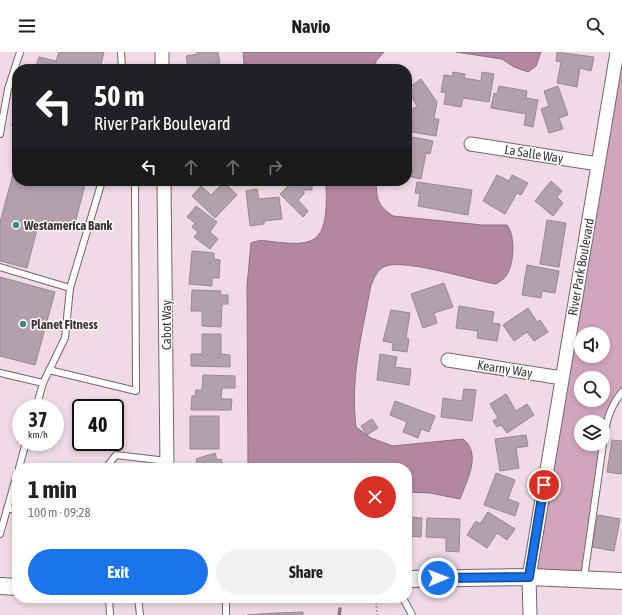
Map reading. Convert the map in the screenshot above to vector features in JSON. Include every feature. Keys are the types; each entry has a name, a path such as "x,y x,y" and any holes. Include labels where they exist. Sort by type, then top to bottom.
{"street":[{"path":"162,52 162,64"},
{"name":"River Park Boulevard","path":"530,615 529,577 617,52"},
{"name":"La Salle Way","path":"471,144 598,164"},
{"name":"Cabot Way","path":"164,186 167,463"},
{"name":"Kearny Way","path":"448,360 562,378"},
{"path":"412,579 529,577 622,582"},
{"path":"0,586 12,587"}],"lane":[{"path":"16,64 20,52"},
{"path":"121,52 122,64"},
{"path":"0,134 8,89 12,77"},
{"path":"39,399 43,383 65,338 70,288 101,186"},
{"path":"49,370 136,391 135,186"},
{"path":"0,268 70,288"},
{"path":"0,373 43,383"},
{"path":"608,415 614,402 622,392"},
{"path":"20,463 24,451"},
{"path":"584,580 602,451"},
{"path":"110,463 116,455 157,463"},
{"path":"0,534 12,491"},
{"path":"7,508 12,509"},
{"path":"109,603 110,615"},
{"path":"139,603 140,615"},
{"path":"226,603 226,615"},
{"path":"406,603 412,615"}],"path":[{"path":"376,603 377,615"}],"shaded area":[{"path":"243,52 384,52 376,61 376,64 244,64"},
{"path":"456,52 541,52 536,66 528,72 514,67 502,59"},
{"path":"622,52 622,392 614,402 610,417 610,415 574,415 574,451 602,451 584,580 529,577"},
{"path":"326,186 376,186 379,202 384,209 393,216 482,225 507,225 510,230 513,243 511,265 506,276 496,284 409,265 386,266 380,269 371,285 361,338 356,373 356,427 371,438 393,446 463,439 469,445 472,452 472,460 469,476 460,499 430,493 412,492 412,463 248,463 247,286 251,243 258,241 302,243 310,241 321,231 326,215"}],"building":[{"path":"59,52 104,52 101,64 37,64 39,57 56,61"},
{"path":"197,52 218,52 220,63 187,64 186,56 198,54"},
{"path":"557,52 594,57 591,71 580,68 577,87 557,83 561,62 556,61"},
{"path":"453,72 465,74 464,78 481,81 482,72 494,74 489,102 463,98 461,107 444,104 446,93 441,92 444,75 452,76"},
{"path":"421,79 437,102 434,119 439,119 436,136 412,132 412,109 417,106 412,98 412,85"},
{"path":"499,86 527,91 526,98 538,100 533,127 524,125 526,114 491,108 494,93 497,94"},
{"path":"558,86 568,115 559,118 563,129 549,133 541,109 549,106 544,91"},
{"path":"412,137 433,141 430,154 426,153 421,179 412,177"},
{"path":"497,175 509,181 512,175 528,183 521,195 517,193 505,214 483,201"},
{"path":"12,178 12,186 85,186 73,231 39,222 27,268 0,261 0,222"},
{"path":"551,181 562,191 557,197 563,203 553,216 535,201"},
{"path":"417,182 472,190 468,215 418,206 420,194 415,193"},
{"path":"201,186 211,195 220,186 228,186 237,195 215,218 192,196"},
{"path":"312,186 312,190 304,190 304,194 298,200 308,211 303,217 280,194 287,187"},
{"path":"257,189 259,199 279,197 282,219 264,221 264,224 250,226 246,191"},
{"path":"196,206 217,222 210,232 218,239 210,249 194,237 198,232 192,227 195,223 187,217"},
{"path":"547,220 566,223 559,267 540,264"},
{"path":"192,251 214,253 214,259 220,260 219,278 212,278 212,286 189,284"},
{"path":"527,265 559,271 555,293 542,291 541,298 522,295"},
{"name":"Planet Fitness","path":"0,277 55,292 35,365 0,356"},
{"path":"444,283 453,307 434,313 437,323 423,328 411,294"},
{"path":"192,290 221,291 220,295 228,295 228,304 222,304 221,327 202,326 202,311 191,311"},
{"path":"459,306 494,312 492,323 500,324 497,341 477,338 478,331 456,328"},
{"path":"528,308 537,322 540,320 548,332 534,341 527,332 514,341 503,325"},
{"path":"391,310 410,313 406,338 409,339 407,352 392,350 393,343 383,341"},
{"path":"202,334 221,334 221,354 230,355 230,367 191,366 191,354 202,354"},
{"path":"380,354 397,357 395,367 411,369 409,385 377,380"},
{"path":"203,375 235,376 235,388 222,388 221,399 232,399 231,410 191,410 192,396 195,396 196,390 202,390"},
{"path":"464,389 476,390 472,421 441,417 443,398 462,401"},
{"path":"506,394 516,411 527,404 534,415 507,433 501,425 497,427 493,421 498,418 490,404"},
{"path":"395,401 435,416 429,432 421,429 418,438 403,432 407,422 390,415"},
{"path":"190,416 219,416 219,449 190,449"},
{"path":"372,419 378,428 367,435 361,426"},
{"path":"526,435 528,446 516,448 519,468 500,471 495,439"},
{"path":"612,440 622,441 622,474 607,472"},
{"path":"215,453 217,460 221,459 222,463 197,463 196,459"},
{"path":"496,473 515,480 508,499 519,503 515,516 484,505"},
{"path":"488,512 515,529 507,540 497,533 487,548 467,535 476,521 480,524"},
{"path":"598,515 620,519 614,551 592,547"},
{"path":"412,517 422,518 421,537 412,536"},
{"path":"427,518 460,519 459,552 446,551 446,538 426,537"},
{"path":"303,612 303,615 247,615 274,613"}],"waterway":[{"path":"339,615 340,609"}],"place":[{"name":"Westamerica Bank","path":"16,225"},
{"name":"Planet Fitness","path":"23,324"}],"route":[{"path":"438,578 529,577 544,485"}]}
